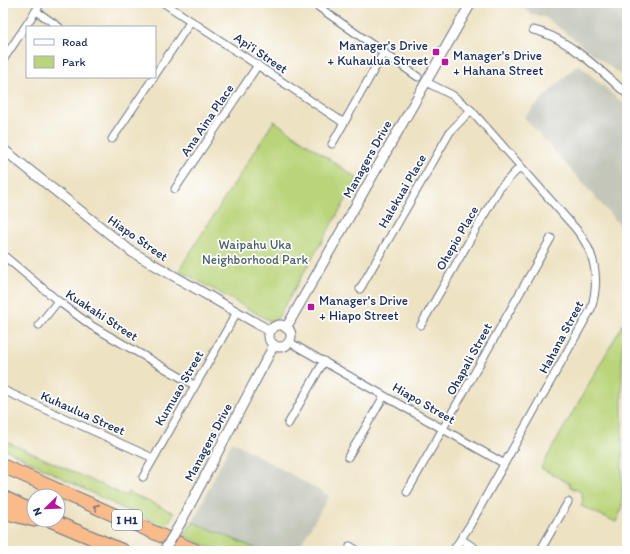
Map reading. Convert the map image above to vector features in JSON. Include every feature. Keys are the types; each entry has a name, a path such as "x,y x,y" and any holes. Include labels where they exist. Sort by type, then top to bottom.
{"highway":[{"path":"3,456 23,466 55,488"},
{"name":"I H1","path":"3,466 53,488"},
{"name":"I H1","path":"66,494 196,551"},
{"path":"3,497 26,508"},
{"path":"3,512 26,518"},
{"name":"I H1","path":"66,528 123,551"}],"street":[{"path":"3,60 41,3"},
{"name":"Apiʻi Street","path":"164,3 344,123"},
{"path":"313,3 422,79"},
{"name":"Managers Drive","path":"286,328 422,79 471,3"},
{"path":"36,10 58,26"},
{"path":"156,73 191,21"},
{"path":"533,30 546,32 558,38 626,91"},
{"path":"332,144 384,52"},
{"name":"Ana Aina Place","path":"175,189 258,65"},
{"path":"112,139 153,78"},
{"name":"Hahana Street","path":"422,79 452,95 470,110 584,239 593,260 596,284 591,309 453,551"},
{"name":"Halekuai Place","path":"360,289 450,132 470,110"},
{"name":"Hiapo Street","path":"3,149 132,252 270,331"},
{"name":"Ohepio Place","path":"421,324 499,189 520,167"},
{"name":"Ohapali Street","path":"407,492 551,238"},
{"name":"Kuakahi Street","path":"3,255 58,301 110,337 194,385"},
{"path":"39,324 58,301"},
{"name":"Kumuao Street","path":"143,477 236,312"},
{"path":"278,326 286,328 290,333 289,342 284,346 274,345 269,337 270,331 278,326"},
{"name":"Hiapo Street","path":"289,342 504,463"},
{"name":"Managers Drive","path":"164,551 181,522 274,345"},
{"path":"288,424 324,361"},
{"name":"Kuhaulua Street","path":"3,390 153,458"},
{"path":"348,457 384,396"},
{"path":"540,551 568,502"},
{"path":"461,539 479,551"},
{"path":"350,546 358,551"}],"shaded area":[{"path":"515,3 627,3 627,73 620,74 545,17 531,14"},
{"path":"578,64 627,107 627,233 524,117"},
{"path":"232,441 329,496 297,551 262,551 193,522"}],"green space":[{"name":"Waipahu Uka Neighborhood Park","path":"274,121 358,179 277,319 272,322 179,270"},
{"path":"627,317 627,330 622,349 622,509 616,522 581,506 583,500 581,492 570,487 570,484 541,468"},
{"path":"3,440 126,496 128,492 174,513 166,527 122,508 3,448"},
{"path":"193,522 262,551 217,551 184,536"}],"place":[{"name":"Manager's Drive + Kuhaulua Street","path":"436,52"},
{"name":"Manager's Drive + Hahana Street","path":"445,62"},
{"name":"Manager's Drive + Hiapo Street","path":"311,307"}]}
